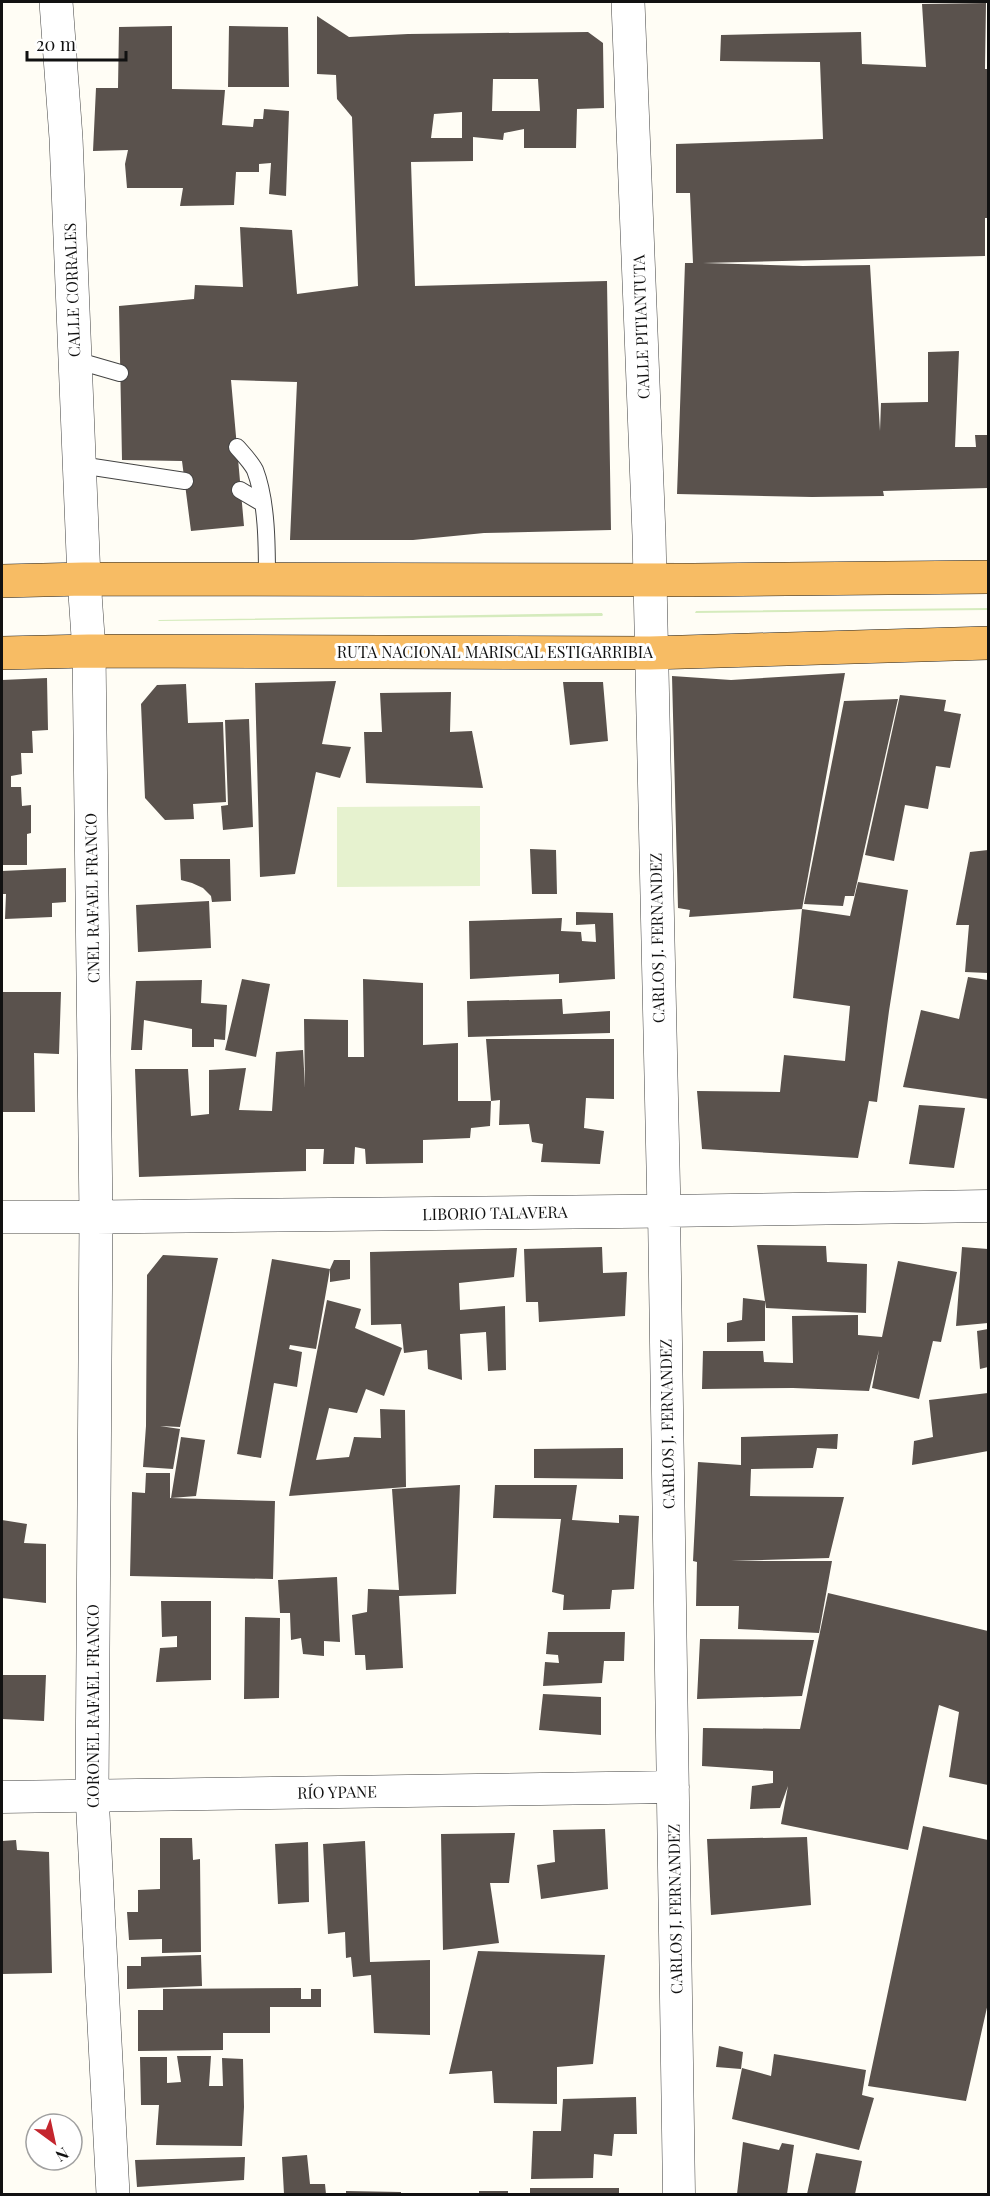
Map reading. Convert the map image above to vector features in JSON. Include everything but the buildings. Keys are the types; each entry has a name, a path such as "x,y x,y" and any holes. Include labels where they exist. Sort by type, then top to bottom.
{"highway":[{"path":"2,580 649,580 988,577"},
{"name":"RUTA NACIONAL MARISCAL ESTIGARRIBIA","path":"2,653 89,651 650,653 988,642"}],"street":[{"name":"CALLE CORRALES","path":"56,2 66,138 84,579"},
{"name":"CALLE PITIANTUTA","path":"628,2 650,653"},
{"name":"CNEL RAFAEL FRANCO","path":"84,579 89,651 96,1217"},
{"name":"CARLOS J. FERNANDEZ","path":"650,653 664,1211 680,2194"},
{"name":"LIBORIO TALAVERA","path":"2,1217 988,1206"},
{"name":"CORONEL RAFAEL FRANCO","path":"96,1217 92,1794 113,2194"},
{"name":"RÍO YPANE","path":"2,1797 673,1788"}],"lane":[{"path":"75,360 120,373"},
{"path":"237,447 254,469 262,503 267,532 267,579"},
{"path":"80,465 185,482"},
{"path":"240,490 262,503"}],"green space":[{"path":"988,608 988,610 695,613 696,611"},
{"path":"602,613 602,616 158,620"},
{"path":"480,806 480,886 337,887 337,807"}]}
